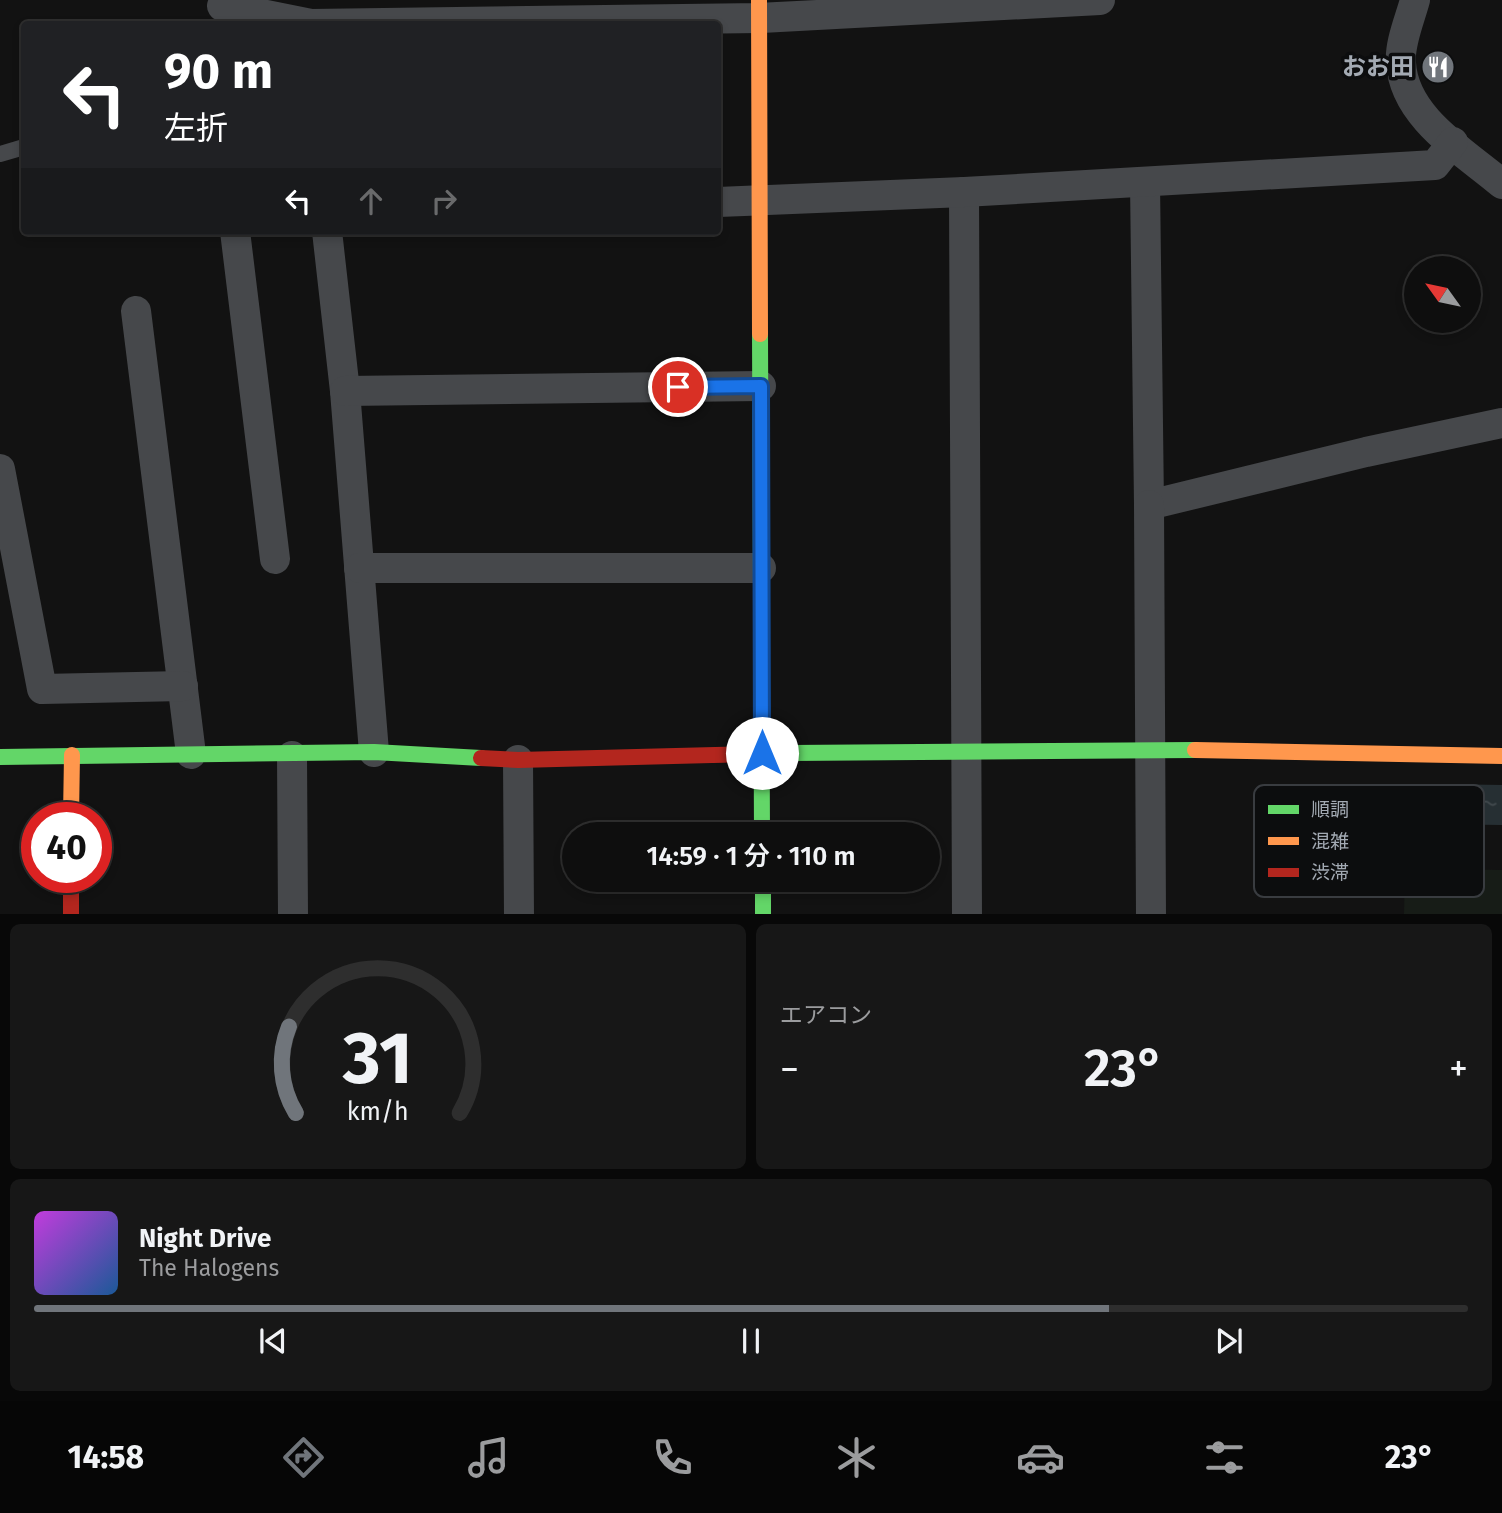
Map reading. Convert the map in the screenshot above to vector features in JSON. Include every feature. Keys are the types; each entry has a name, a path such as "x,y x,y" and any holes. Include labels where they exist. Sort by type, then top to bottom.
{"street":[{"path":"401,21 1100,0"},
{"path":"1415,0 1400,62 1405,80 1425,120 1502,184"},
{"path":"759,9 762,822"},
{"path":"222,10 292,21"},
{"path":"721,202 964,192 1435,165 1453,142"},
{"path":"1145,182 1151,914"},
{"path":"964,192 967,914"},
{"path":"235,235 275,559"},
{"path":"327,235 345,391 374,752"},
{"path":"136,311 191,754"},
{"path":"345,391 761,386"},
{"path":"1149,505 1366,452 1502,423"},
{"path":"0,468 42,689 183,686"},
{"path":"359,568 761,568"},
{"path":"0,757 191,754 292,756 374,752 518,760 762,753 967,754 1150,749 1502,756"},
{"path":"71,802 72,755"},
{"path":"292,756 293,914"},
{"path":"518,760 519,914"},
{"path":"763,892 763,914"},
{"path":"71,893 71,914"}],"lane":[{"path":"0,154 21,148"}],"shaded area":[{"path":"1484,870 1502,870 1502,914 1404,914 1404,897 1484,897"}],"water":[{"path":"1438,784 1502,785 1502,825 1484,825 1484,785"}],"traffic: fast":[{"path":"760,334 762,822"},
{"path":"790,753 1195,750"},
{"path":"0,757 374,752 481,758"},
{"path":"763,892 763,914"}],"traffic: slow":[{"path":"759,0 760,334"},
{"path":"1195,750 1502,756"},
{"path":"71,802 72,755"}],"traffic: jam":[{"path":"481,758 518,760 790,753"},
{"path":"71,893 71,914"}],"place":[{"name":"おお田","path":"1438,67"}],"route":[{"path":"678,387 761,386 762,753"}]}
